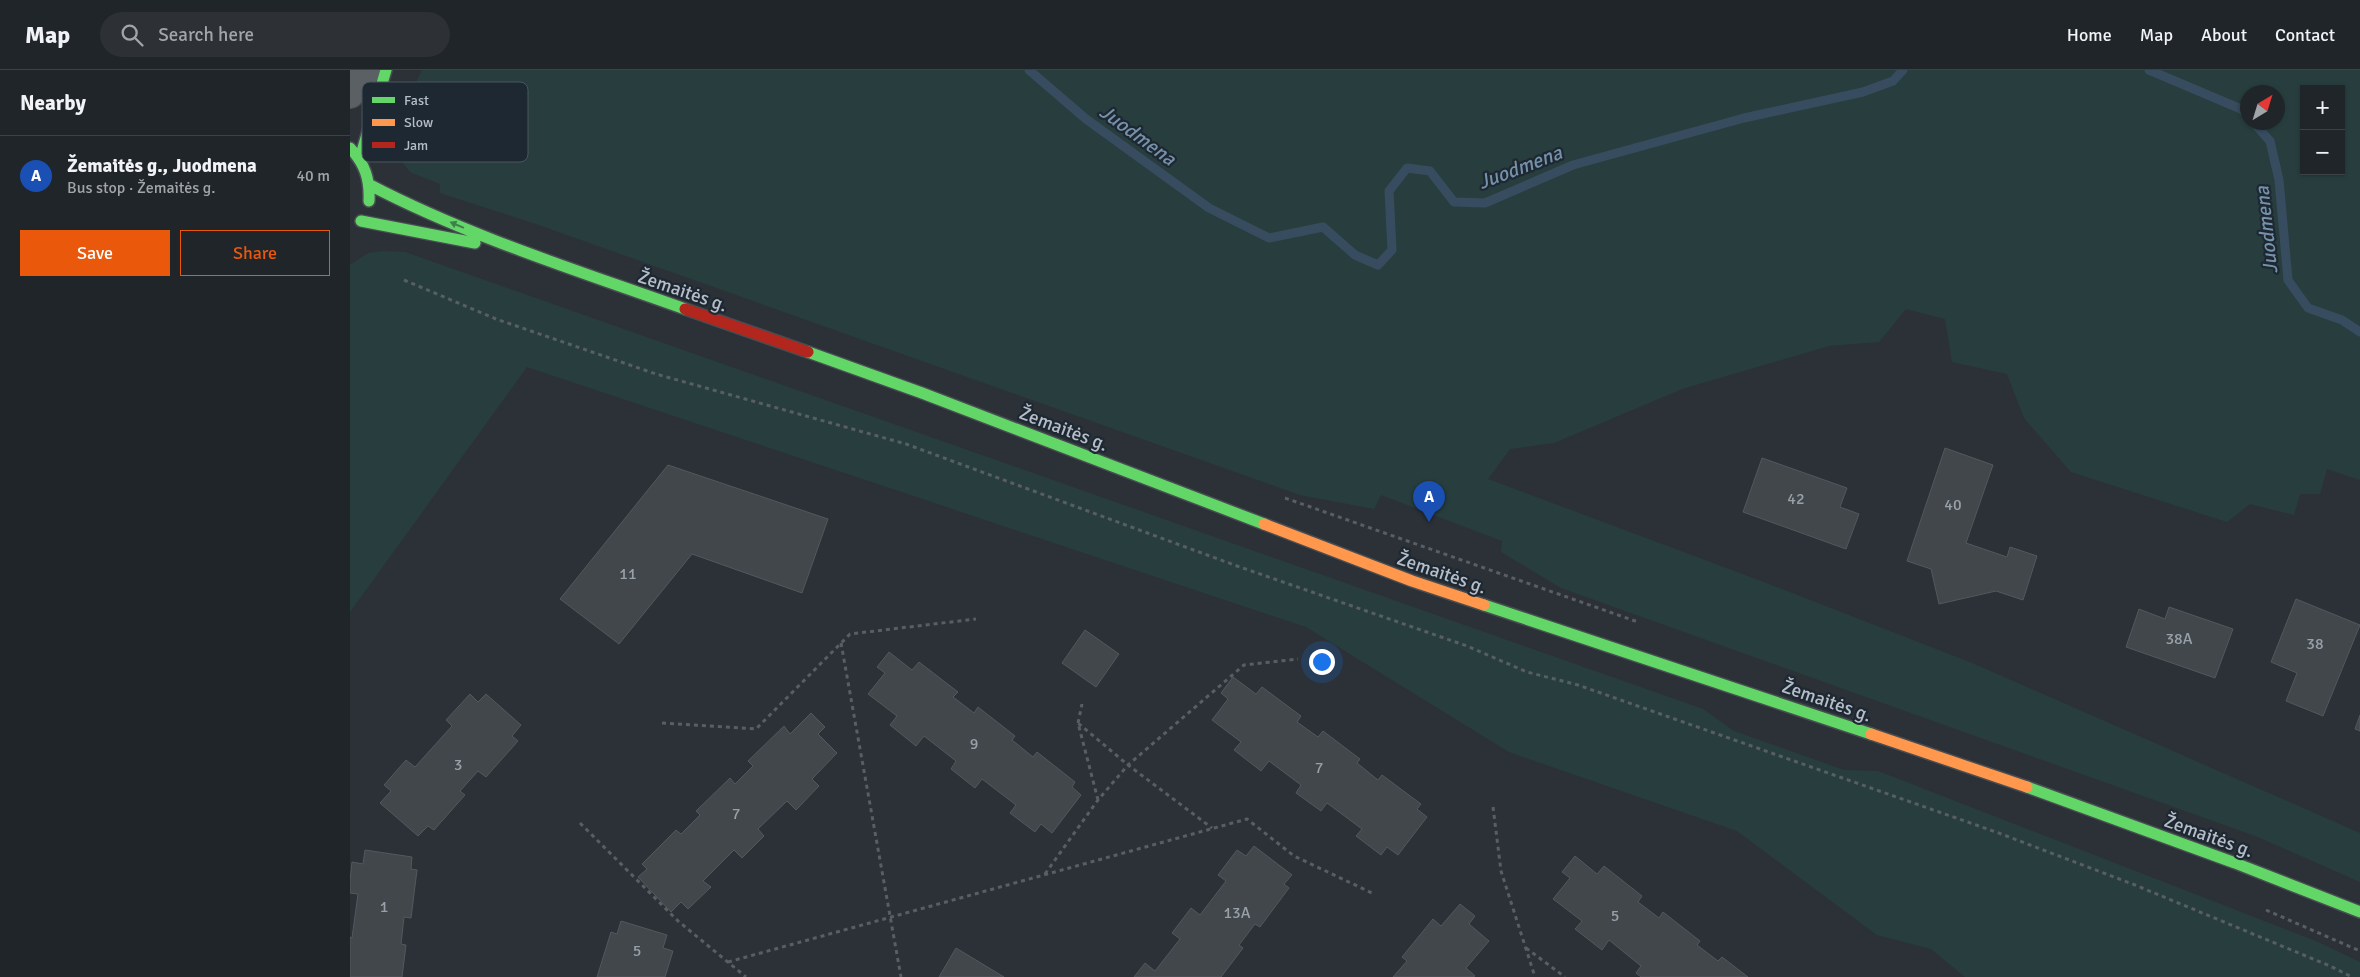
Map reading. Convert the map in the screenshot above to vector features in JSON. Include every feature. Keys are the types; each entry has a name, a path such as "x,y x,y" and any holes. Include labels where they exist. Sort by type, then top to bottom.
{"main road":[{"path":"382,82 386,70"},
{"path":"350,148 362,161"},
{"path":"360,158 362,151"},
{"path":"350,232 361,221 368,204 370,185 367,170 362,162"},
{"name":"Žemaitės g.","path":"370,185 405,203 519,250 922,393 1412,581 1782,703 2036,790 2235,863 2360,912"},
{"name":"Žemaitės g.","path":"361,221 420,234 519,250"}],"street":[{"path":"350,94 367,70"}],"path":[{"path":"404,280 496,319 656,374 906,444 1237,566 1467,646 1527,672 1578,685 1996,832 2135,885 2330,966 2352,977"},
{"path":"1278,496 1642,623"},
{"path":"662,723 756,729 850,634 976,619"},
{"path":"841,643 901,977"},
{"path":"1044,875 1098,800 1128,765 1244,665 1298,660"},
{"path":"1082,704 1078,723 1098,800"},
{"path":"1078,723 1128,765 1213,829"},
{"path":"1492,807 1501,871 1535,977"},
{"path":"728,962 1247,819 1294,856 1372,893"},
{"path":"580,822 678,920 746,977"},
{"path":"1526,947 1565,977"}],"green space":[{"path":"422,70 2360,70 2360,480 2327,469 2320,494 2300,494 2294,515 2250,504 2227,522 2071,472 2024,418 2007,374 1952,362 1945,319 1906,309 1879,342 1829,346 1682,389 1554,443 1510,449 1488,479 1761,581 1972,663 2360,833 2360,882 2258,837 1561,588 1501,552 1502,541 1381,495 1374,509 1300,495 536,224 440,193 440,184 410,172 402,162 528,162 528,82 416,82"},
{"path":"384,251 405,252 1703,709 1734,731 1844,770 1878,771 2318,942 2360,962 2360,977 1965,977 1931,949 1877,935 1737,831 1509,752 1306,627 527,367 350,612 350,265 368,253"}],"building":[{"path":"1945,448 1993,465 1966,543 2007,557 2010,547 2037,556 2023,600 1996,591 1939,604 1931,569 1907,561"},
{"path":"1762,458 1847,488 1840,507 1859,514 1846,549 1743,512"},
{"path":"668,465 828,519 802,593 692,554 619,644 560,599"},
{"path":"2296,599 2360,625 2323,716 2286,701 2297,673 2271,662"},
{"path":"2169,607 2233,629 2215,678 2126,647 2139,609 2165,619"},
{"path":"1085,630 1119,654 1096,687 1062,663"},
{"path":"889,652 912,670 919,662 958,692 953,697 974,713 978,707 1015,736 1012,740 1033,757 1037,752 1075,782 1072,787 1081,795 1052,833 1041,824 1035,832 1010,813 1016,805 982,779 975,788 951,769 956,761 924,736 916,746 890,725 897,716 868,694 885,673 877,667"},
{"path":"1233,677 1256,694 1262,687 1301,716 1297,722 1318,737 1323,731 1360,759 1357,763 1378,780 1382,775 1421,804 1417,809 1427,817 1398,855 1387,847 1381,855 1356,836 1362,829 1327,803 1321,811 1296,793 1301,785 1269,761 1261,771 1234,750 1241,742 1212,720 1228,699 1221,693"},
{"path":"470,694 478,702 486,694 521,725 512,736 518,741 486,777 478,771 460,791 465,795 434,830 428,826 418,836 380,803 391,791 384,785 406,760 415,767 452,726 446,720"},
{"path":"811,713 825,727 818,734 837,753 812,779 819,786 796,810 787,801 758,829 764,836 742,858 734,850 703,881 711,887 688,909 681,902 671,912 638,877 647,869 642,864 676,830 681,834 700,815 696,811 730,778 735,784 753,766 748,761 784,726 790,734"},
{"path":"2360,715 2360,731 2355,729"},
{"path":"1254,846 1292,875 1284,884 1289,888 1260,927 1255,924 1239,945 1243,948 1221,977 1134,977 1145,963 1155,971 1180,939 1172,933 1191,908 1200,915 1226,881 1218,875 1237,850 1246,856"},
{"path":"365,850 412,857 411,869 417,870 411,918 404,917 401,944 406,945 402,977 350,977 350,937 352,938 358,894 350,893 352,862 363,864"},
{"path":"1575,856 1597,874 1604,866 1642,896 1638,902 1659,918 1663,912 1700,941 1697,945 1718,961 1722,957 1748,977 1641,977 1636,973 1641,966 1609,940 1602,950 1575,929 1582,921 1553,899 1570,878 1562,872"},
{"path":"1460,904 1475,916 1469,924 1489,941 1466,968 1475,976 1393,977 1407,961 1402,957 1433,919 1441,926"},
{"path":"621,921 667,935 663,948 673,951 665,977 597,977 611,932 617,934"},
{"path":"956,948 1004,977 939,977"}],"waterway":[{"name":"Juodmena","path":"1029,70 1086,119 1209,208 1269,238 1323,227 1355,255 1378,265 1392,250 1389,191 1407,168 1430,171 1454,202 1485,203 1573,165 1744,118 1863,92 1893,81 1903,70"},
{"name":"Juodmena","path":"2149,70 2240,109"},
{"name":"Juodmena","path":"2260,130 2270,141 2279,180 2288,280 2308,308 2342,320 2360,332"}],"traffic: fast":[{"path":"382,82 386,70"},
{"path":"350,148 366,172 369,186 369,201"},
{"path":"360,158 362,151"},
{"path":"370,185 408,204 486,237 685,309"},
{"path":"361,221 475,243"},
{"path":"808,352 922,393 1264,524"},
{"path":"1484,605 1871,734"},
{"path":"2027,787 2235,863 2360,912"}],"traffic: slow":[{"path":"1264,524 1412,581 1484,605"},
{"path":"1871,734 2027,787"}],"traffic: jam":[{"path":"685,309 808,352"}],"place":[{"name":"Žemaitės g., Juodmena","path":"1429,522"}]}
